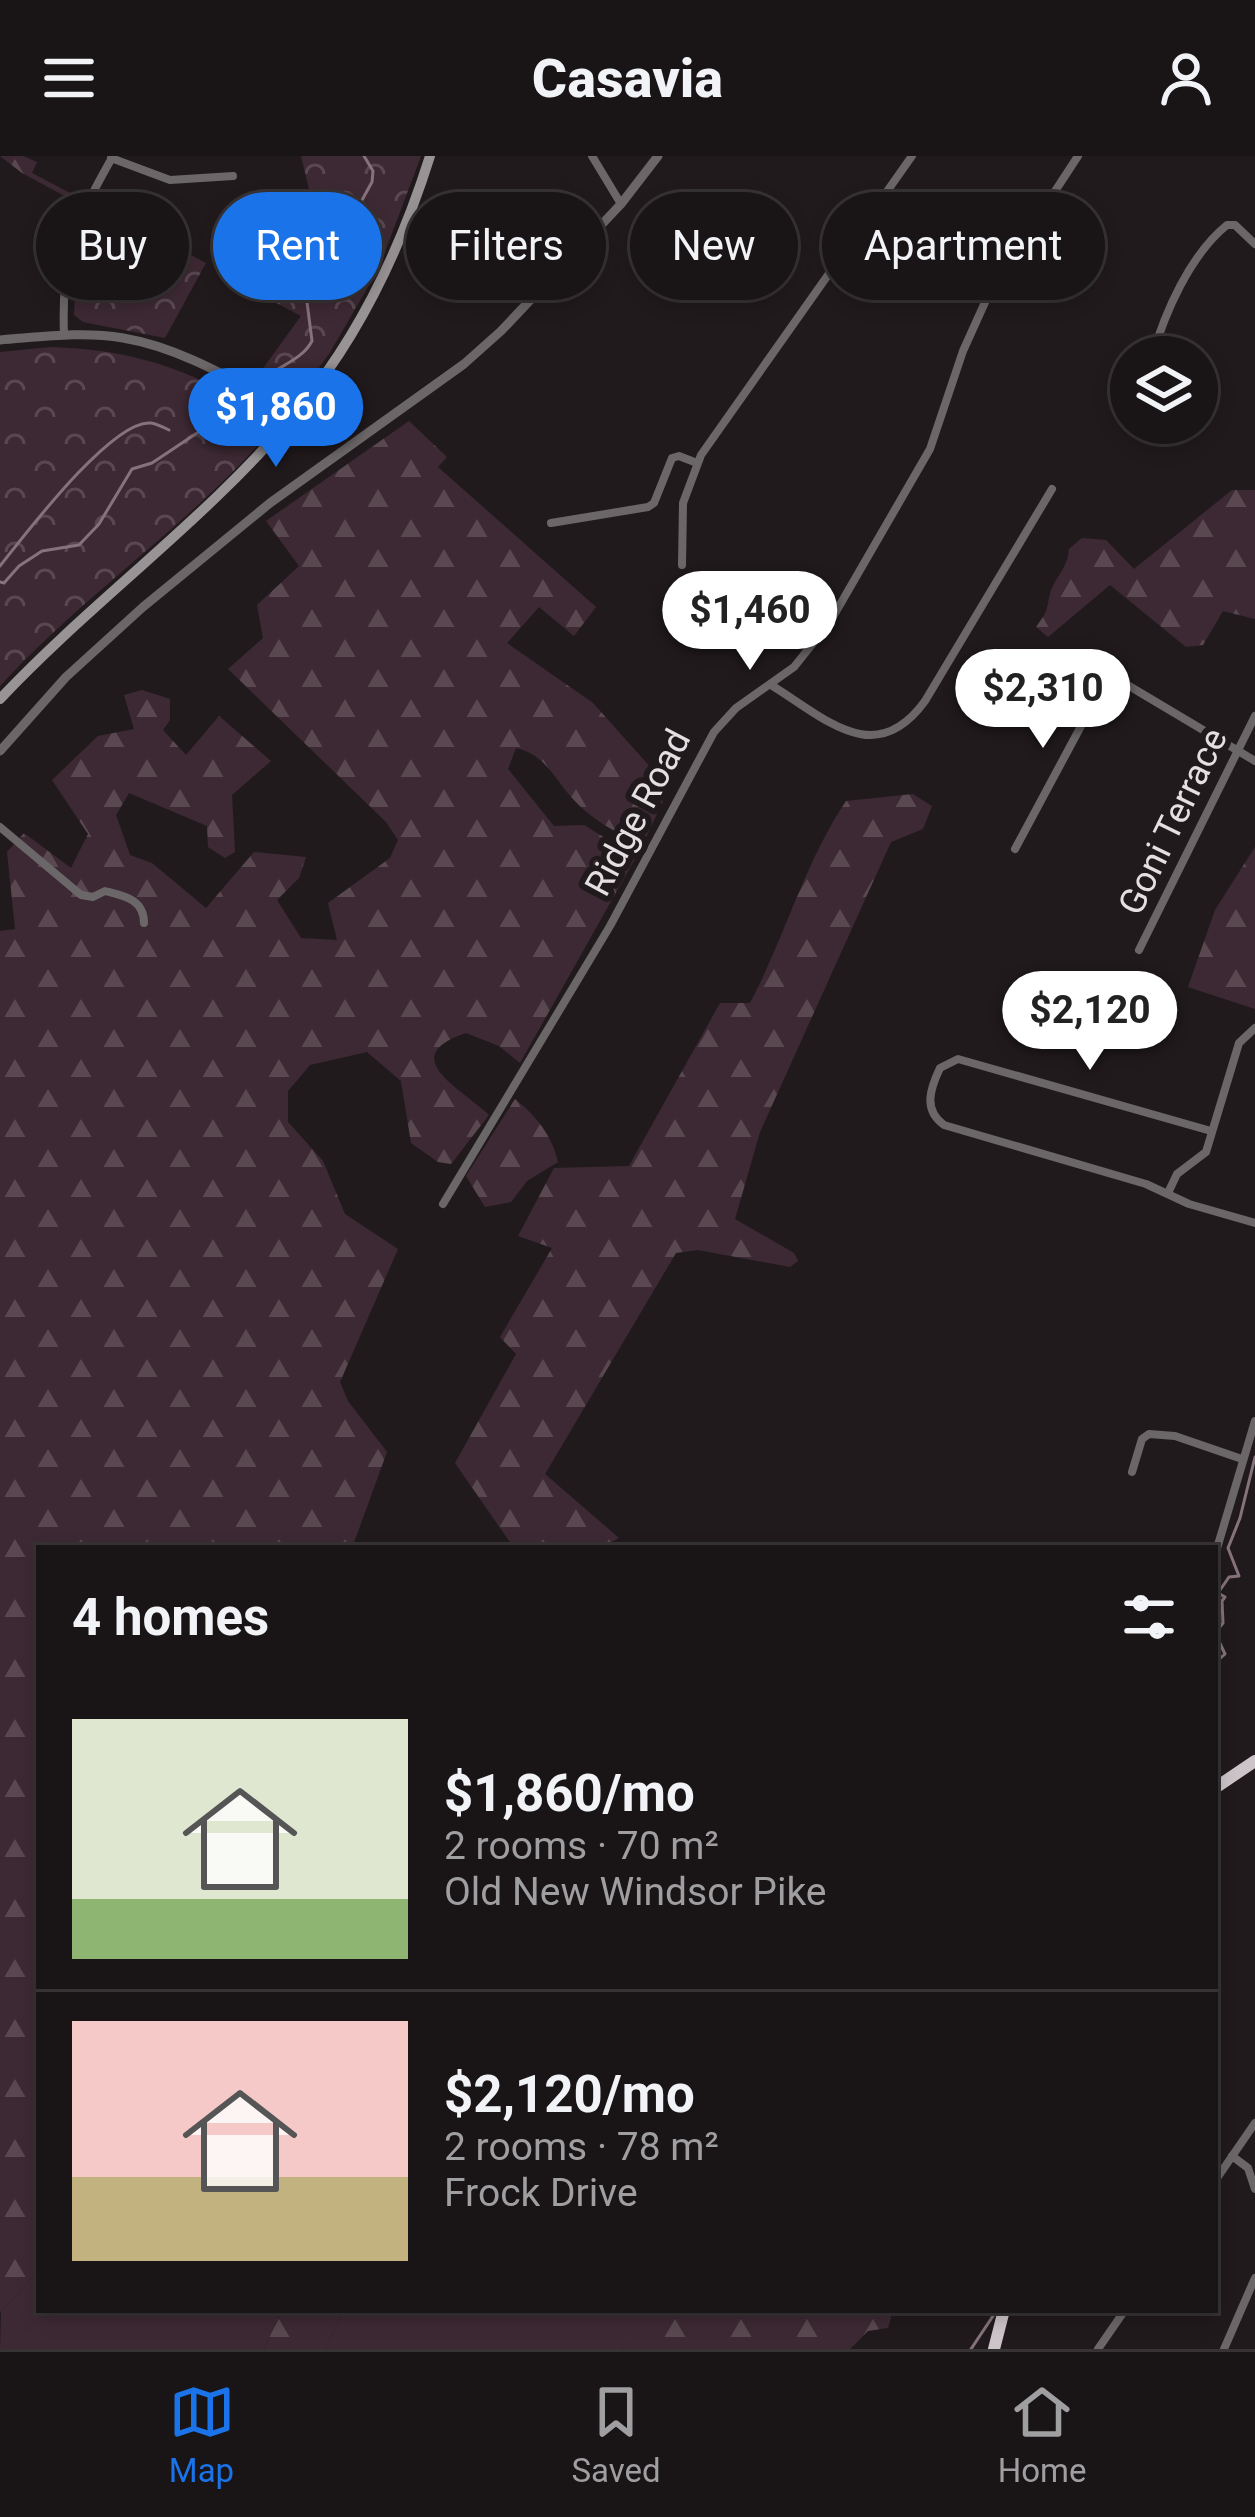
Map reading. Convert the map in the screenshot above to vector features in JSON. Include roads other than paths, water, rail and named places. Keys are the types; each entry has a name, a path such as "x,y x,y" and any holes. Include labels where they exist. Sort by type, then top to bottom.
{"highway":[{"path":"1218,1786 1255,1761"},
{"path":"994,2349 1003,2313"}],"main road":[{"path":"0,699 52,644 227,487 296,413 363,313 396,245 430,156"}],"street":[{"path":"592,156 621,204"},
{"path":"0,751 105,640 270,503 475,354 536,297 658,156"},
{"path":"682,565 683,503 697,463 912,156"},
{"name":"Ridge Road","path":"443,1204 610,926 714,731 814,645 937,435 963,351 987,297 1078,156"},
{"path":"64,335 68,247 112,157 170,180 233,176"},
{"path":"1161,336 1182,285 1222,229 1231,225 1242,230 1255,244"},
{"path":"0,340 64,335 124,338 164,349 296,413"},
{"path":"551,523 648,507 654,503 672,458 697,463"},
{"path":"771,685 850,732 882,735 902,728 925,701 1052,489"},
{"path":"1015,849 1109,674 1255,761"},
{"name":"Goni Terrace","path":"1139,950 1255,716"},
{"path":"0,827 81,896 105,891 134,901 142,909 144,923"},
{"path":"1168,1193 1182,1169 1204,1155 1239,1043 1255,1028"},
{"path":"1211,1131 958,1059 943,1065 929,1102 939,1122 1255,1223"},
{"path":"1218,1545 1255,1420"},
{"path":"1132,1472 1142,1438 1149,1433 1175,1436 1242,1459"},
{"path":"1218,2177 1255,2123"},
{"path":"1232,2156 1248,2168 1255,2189"},
{"path":"1224,2349 1255,2278"},
{"path":"1098,2349 1123,2313"}],"waterway":[{"path":"264,379 297,358 312,341 307,302 340,251 341,238 372,182 373,171 364,156"},
{"path":"0,582 42,551 79,545 99,524 132,469 152,463 239,405"},
{"path":"0,566 70,482 114,439 151,423 169,430"},
{"path":"1218,1593 1229,1577 1239,1576 1228,1548 1255,1457"},
{"path":"1218,1593 1225,1597 1218,1629"},
{"path":"1218,1639 1225,1654 1218,1660"},
{"path":"971,2349 995,2313"}]}
